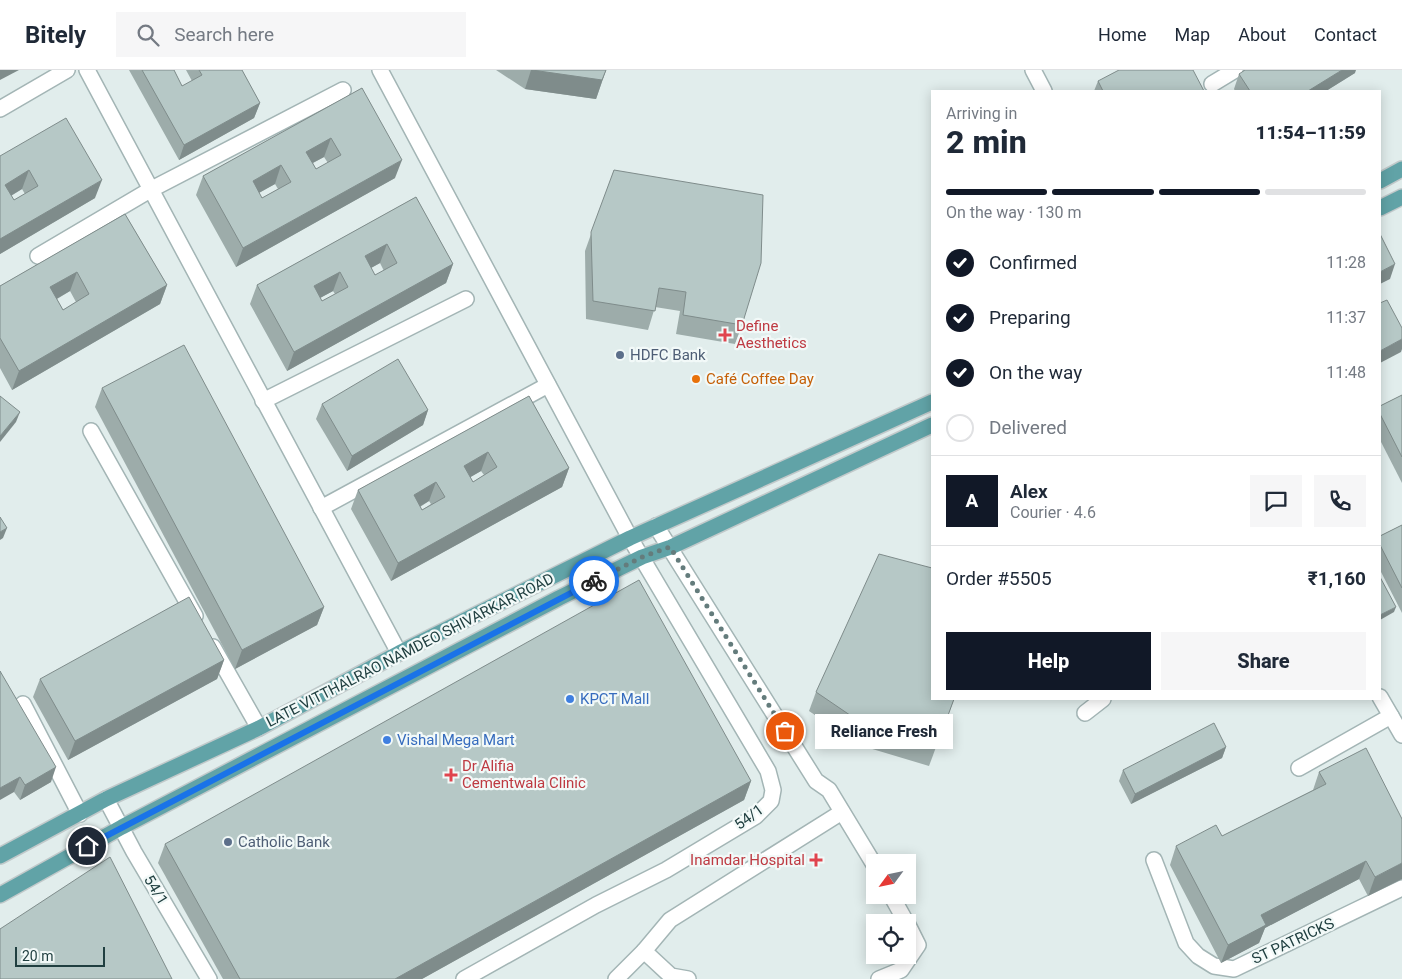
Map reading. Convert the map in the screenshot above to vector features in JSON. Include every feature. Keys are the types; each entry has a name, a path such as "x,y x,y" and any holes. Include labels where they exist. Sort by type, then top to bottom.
{"main road":[{"path":"1381,180 1402,169"},
{"path":"1381,208 1402,197"},
{"name":"LATE VITTHALRAO NAMDEO SHIVARKAR ROAD","path":"0,856 106,799 259,728 399,653 630,538 931,402"},
{"name":"LATE VITTHALRAO NAMDEO SHIVARKAR ROAD","path":"0,895 122,827 559,598 642,557 670,547 931,425"}],"street":[{"path":"0,109 67,70"},
{"path":"87,70 399,653"},
{"name":"54/1","path":"380,70 630,538 768,771 774,790 770,801 756,816 666,870 596,905 464,979"},
{"path":"1033,70 1043,90"},
{"path":"1212,84 1235,70"},
{"path":"38,256 150,190 343,90"},
{"path":"264,401 466,299"},
{"path":"321,508 548,384"},
{"path":"91,430 259,728"},
{"path":"656,526 816,781 829,790 868,854"},
{"path":"1381,699 1402,736"},
{"path":"1085,713 1102,700"},
{"path":"23,704 80,814"},
{"path":"1299,768 1391,716"},
{"name":"54/1","path":"106,799 134,852 209,979"},
{"path":"616,979 644,951 670,920 842,812"},
{"name":"ST PATRICKS","path":"1154,860 1186,943 1198,956 1214,966 1234,969 1402,888"},
{"path":"644,951 670,976 688,979"},
{"path":"879,979 902,970 906,964"}],"building":[{"path":"142,70 174,70 182,86 202,75 199,70 242,70 260,103 184,145"},
{"path":"532,70 606,70 602,80"},
{"path":"1119,70 1193,70 1203,90 1102,90 1098,81"},
{"path":"1245,70 1342,70 1310,90 1249,90 1239,74"},
{"path":"362,88 402,160 243,248 203,176","holes":["331,138 341,155 316,169 306,152","281,165 291,182 262,198 253,181"]},
{"path":"66,118 102,180 0,239 0,156","holes":["29,170 38,186 14,200 5,185"]},
{"path":"614,170 763,195 761,263 742,325 683,315 686,292 659,288 655,311 593,301 591,232"},
{"path":"416,197 453,264 294,352 257,285","holes":["387,244 397,263 375,275 365,256","340,272 348,287 322,301 314,286"]},
{"path":"125,214 167,285 19,371 0,338 0,286","holes":["77,272 89,294 63,310 50,287"]},
{"path":"1381,236 1395,264 1381,271"},
{"path":"1387,300 1402,328 1402,339 1381,350 1381,303"},
{"path":"184,345 324,607 242,650 102,388"},
{"path":"398,359 428,410 352,456 322,404"},
{"path":"1402,395 1402,457 1381,416 1381,406"},
{"path":"0,396 20,412 0,436"},
{"path":"529,396 569,468 398,563 358,490","holes":["488,452 497,467 473,482 464,466","436,482 445,497 422,510 414,495"]},
{"path":"0,517 7,528 0,532"},
{"path":"1402,525 1402,588 1381,547 1381,536"},
{"path":"879,554 931,568 931,700 954,700 936,748 866,726 816,692"},
{"path":"1381,579 1396,607 1381,614"},
{"name":"KPCT Mall","path":"639,580 751,781 395,979 240,979 165,844"},
{"path":"189,597 224,660 75,741 40,679"},
{"path":"0,671 56,767 25,785 20,777 0,788"},
{"path":"1214,723 1226,747 1135,794 1123,770"},
{"path":"1366,748 1402,819 1402,863 1375,877 1366,861 1261,915 1266,925 1228,945 1176,846 1216,825 1222,836 1326,784 1319,772"},
{"path":"110,857 172,979 0,979 0,929"}],"way so far":[{"path":"594,581 642,557 670,547 785,731"}],"place":[{"name":"Define Aesthetics","path":"725,335"},
{"name":"HDFC Bank","path":"620,355"},
{"name":"Café Coffee Day","path":"696,379"},
{"name":"KPCT Mall","path":"570,699"},
{"name":"Reliance Fresh","path":"785,731"},
{"name":"Vishal Mega Mart","path":"387,740"},
{"name":"Dr Alifia Cementwala Clinic","path":"451,775"},
{"name":"Catholic Bank","path":"228,842"},
{"name":"Inamdar Hospital","path":"816,860"}],"route":[{"path":"87,846 594,581"}]}
